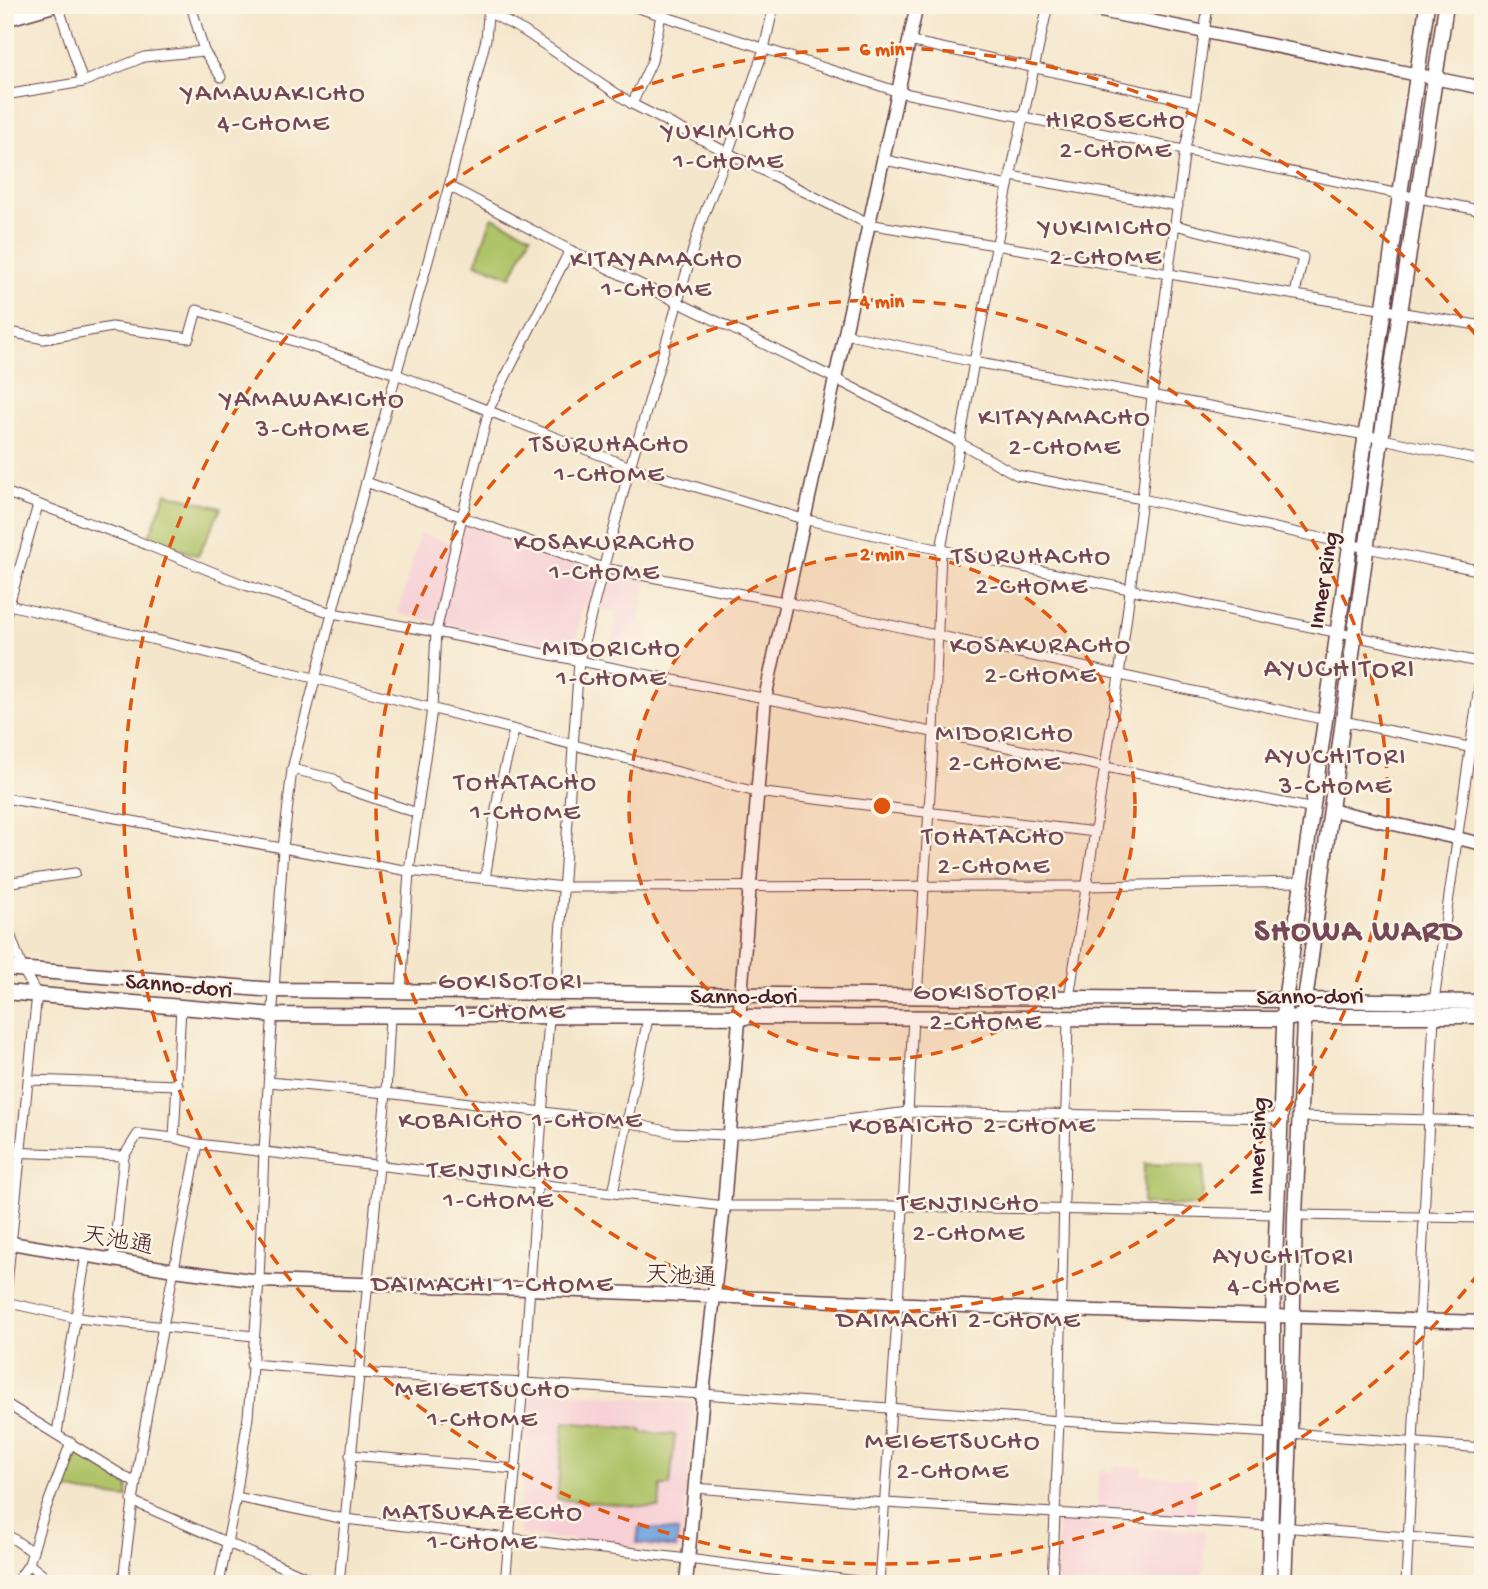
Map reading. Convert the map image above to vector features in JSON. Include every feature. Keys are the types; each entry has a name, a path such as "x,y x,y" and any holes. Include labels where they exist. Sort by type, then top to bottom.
{"main road":[{"name":"Inner Ring","path":"1269,1584 1273,1317 1285,1001 1427,5"},
{"name":"Inner Ring","path":"1284,1584 1294,1215 1305,1008 1381,440 1446,5"},
{"name":"Sanno-dori","path":"5,968 274,990 1285,1001 1305,1008 1434,1009 1483,1016"},
{"name":"Sanno-dori","path":"5,992 274,1016 1284,1019 1305,1008"},
{"name":"Sanno-dori","path":"1434,1009 1483,1002"}],"street":[{"path":"5,20 57,5 83,82"},
{"path":"191,5 204,51 221,77"},
{"path":"629,5 898,92 1483,211"},
{"path":"632,104 652,61 663,5"},
{"path":"556,994 579,661 630,467 701,222 764,49 774,5"},
{"path":"686,1584 724,1206 765,698 917,5"},
{"path":"917,997 934,731 941,550 1009,181 1048,5"},
{"path":"1071,5 1483,88"},
{"path":"1069,998 1119,676 1142,499 1152,396 1185,149 1195,102 1208,5"},
{"path":"219,1584 248,1417 259,1281 264,1152 283,848 292,769 366,482 449,186 486,39 489,9 632,104 868,224 1483,326"},
{"path":"909,41 1195,102"},
{"path":"5,95 83,82 145,57 204,51"},
{"path":"885,160 1178,206"},
{"path":"449,186 570,250 834,378 1017,475 1483,570"},
{"path":"1175,225 1303,257 1295,294"},
{"path":"401,993 409,871 432,709 436,632 462,517 489,409 570,250"},
{"path":"5,331 44,339 112,327 189,338 197,310 396,374 630,467 803,519 941,550 1483,661 1434,1009 1406,1584"},
{"path":"845,334 974,362 1365,435 1483,461"},
{"path":"366,482 603,568 785,602 1326,720"},
{"path":"5,492 135,540 242,584 332,613 934,731 1314,809"},
{"path":"5,618 38,505"},
{"path":"7,605 314,678 756,792 1095,832"},
{"path":"1343,721 1483,750"},
{"path":"485,879 499,790 514,731"},
{"path":"292,769 334,779 341,787 417,813"},
{"path":"5,798 409,871 564,887 1086,886 1303,882"},
{"path":"1331,810 1483,844"},
{"path":"5,883 75,873"},
{"path":"5,920 23,970 37,994 22,1153 9,1243 5,1302 77,1318 254,1336"},
{"path":"174,1138 181,1007"},
{"path":"339,1584 386,1093 390,1017"},
{"path":"236,1497 345,1519 879,1584 892,1409 914,1017"},
{"path":"505,1584 523,1385 550,1018"},
{"path":"613,1192 648,1018"},
{"path":"1052,1584 1059,1421 1068,1018"},
{"path":"29,1080 178,1085"},
{"path":"269,1082 627,1122 674,1133 730,1135 908,1112 1280,1118"},
{"path":"1298,1117 1483,1121"},
{"path":"113,1260 124,1156 138,1134 198,1144 724,1206 903,1206 1277,1213"},
{"path":"123,1584 131,1501 161,1327 198,1144"},
{"path":"5,1152 124,1156"},
{"path":"1294,1215 1483,1219"},
{"name":"天池通","path":"9,1243 259,1281 1062,1310 1483,1322"},
{"path":"57,1433 86,1255"},
{"path":"251,1364 523,1385 703,1394 1059,1421 1273,1433"},
{"path":"5,1402 135,1483"},
{"path":"1290,1433 1483,1448"},
{"path":"5,1579 14,1584 29,1564 71,1442"},
{"path":"351,1455 516,1469"},
{"path":"695,1488 1483,1543"},
{"path":"131,1501 321,1584"},
{"path":"5,1533 32,1550"},
{"path":"29,1564 54,1584"}],"shaded area":[{"path":"464,524 595,569 647,580 639,622 649,625 639,666 608,658 617,613 582,605 575,647 564,651 398,613 420,533 459,545"},
{"path":"530,1390 688,1402 694,1408 681,1548 677,1552 522,1534 518,1528"},
{"path":"1114,1466 1142,1468 1142,1475 1197,1478 1195,1518 1096,1511 1099,1471 1113,1472"},
{"path":"1061,1521 1205,1531 1202,1584 1056,1584"}],"green space":[{"path":"492,217 531,235 511,277 476,263"},
{"path":"166,493 221,508 198,556 149,537"},
{"path":"1144,1164 1204,1166 1202,1206 1143,1204"},
{"path":"564,1422 675,1435 670,1486 661,1486 659,1508 557,1499"},
{"path":"73,1451 128,1484 127,1498 61,1488"}],"water":[{"path":"639,1527 678,1531 676,1548 637,1543"}],"district":[{"name":"YAMAWAKICHO 4-CHOME","path":"274,106"},
{"name":"HIROSECHO 2-CHOME","path":"1116,133"},
{"name":"YUKIMICHO 1-CHOME","path":"729,144"},
{"name":"YUKIMICHO 2-CHOME","path":"1106,240"},
{"name":"KITAYAMACHO 1-CHOME","path":"657,272"},
{"name":"YAMAWAKICHO 3-CHOME","path":"313,412"},
{"name":"KITAYAMACHO 2-CHOME","path":"1065,430"},
{"name":"TSURUHACHO 1-CHOME","path":"610,457"},
{"name":"KOSAKURACHO 1-CHOME","path":"605,555"},
{"name":"TSURUHACHO 2-CHOME","path":"1032,569"},
{"name":"KOSAKURACHO 2-CHOME","path":"1041,658"},
{"name":"MIDORICHO 1-CHOME","path":"612,661"},
{"name":"AYUCHITORI","path":"1340,666"},
{"name":"MIDORICHO 2-CHOME","path":"1005,746"},
{"name":"AYUCHITORI 3-CHOME","path":"1336,769"},
{"name":"TOHATACHO 1-CHOME","path":"526,795"},
{"name":"TOHATACHO 2-CHOME","path":"994,849"},
{"name":"SHOWA WARD","path":"1359,928"},
{"name":"GOKISOTORI 1-CHOME","path":"511,994"},
{"name":"GOKISOTORI 2-CHOME","path":"986,1005"},
{"name":"KOBAICHO 1-CHOME","path":"521,1118"},
{"name":"KOBAICHO 2-CHOME","path":"973,1123"},
{"name":"TENJINCHO 1-CHOME","path":"499,1183"},
{"name":"TENJINCHO 2-CHOME","path":"969,1216"},
{"name":"AYUCHITORI 4-CHOME","path":"1284,1269"},
{"name":"DAIMACHI 1-CHOME","path":"493,1282"},
{"name":"DAIMACHI 2-CHOME","path":"959,1318"},
{"name":"MEIGETSUCHO 1-CHOME","path":"483,1402"},
{"name":"MEIGETSUCHO 2-CHOME","path":"953,1454"},
{"name":"MATSUKAZECHO 1-CHOME","path":"483,1525"}]}
